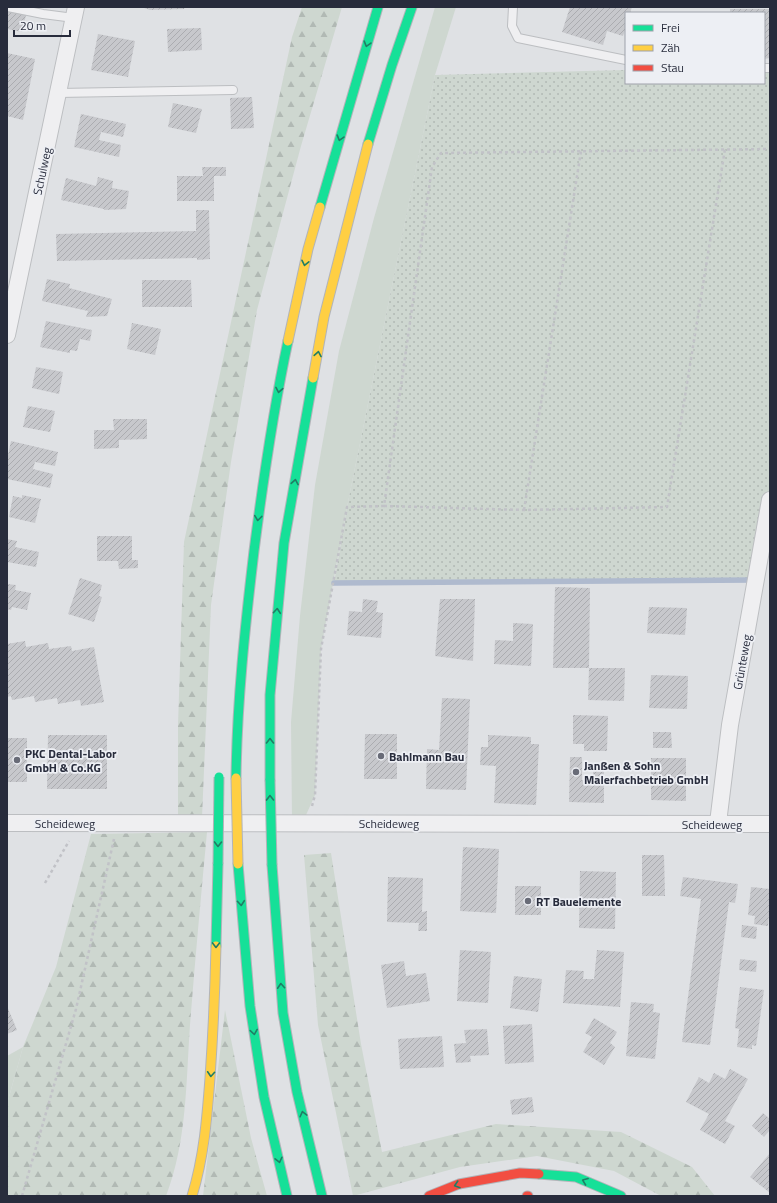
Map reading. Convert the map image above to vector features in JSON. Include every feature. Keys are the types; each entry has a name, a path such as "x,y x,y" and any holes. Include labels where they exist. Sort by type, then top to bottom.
{"highway":[{"path":"287,1196 264,1097 250,1006 238,864 236,724 245,624 264,469 284,359 308,249 378,7"},
{"path":"322,1194 297,1092 283,1013 272,865 270,695 284,543 324,317 364,157 392,65 412,7"},
{"path":"227,754 236,724"},
{"path":"192,1196 196,1185 207,1130 212,1053 221,773"},
{"path":"429,1196 459,1184 520,1173 576,1177 616,1192 621,1196"}],"street":[{"name":"Schulweg","path":"7,335 75,13"},
{"name":"Grünteweg","path":"718,824 730,726 770,503"},
{"name":"Scheideweg","path":"7,822 770,824"}],"lane":[{"path":"8,7 43,14 75,13"},
{"path":"513,7 512,26 518,38 625,60"},
{"path":"58,93 233,90"}],"path":[{"path":"307,823 315,795 321,649 347,507 384,506 524,510 667,507 725,149"},
{"path":"384,506 432,167 441,153 770,149"},
{"path":"524,510 581,151"},
{"path":"45,883 78,823"},
{"path":"22,1196 76,1009 118,823"}],"green space":[{"path":"302,7 342,7 301,146 257,310 231,462 211,605 202,818 178,816 178,725 184,542 292,37"},
{"path":"435,7 456,7 435,75 347,507 321,649 315,795 306,815 292,820 291,722 300,616 315,485 339,351 374,218"},
{"path":"770,66 770,500 757,580 334,583 347,507 435,75 625,70 625,84 765,84 765,67"},
{"path":"207,832 182,1133 173,1175 166,1196 7,1196 7,1104 23,1047 56,967 91,834"},
{"path":"331,853 361,1044 382,1152 496,1124 621,1132 692,1167 715,1196 661,1196 614,1171 537,1156 460,1167 353,1196 318,1025 304,855"},
{"path":"225,1010 251,1138 267,1196 203,1196"},
{"path":"23,1047 7,1104 7,1056"}],"building":[{"path":"141,7 185,7 184,9 150,10"},
{"path":"570,7 632,7 630,12 625,12 625,30 623,36 607,31 603,45 562,32"},
{"path":"730,9 770,9 770,58 765,59 765,12 730,12"},
{"path":"7,11 26,15 22,32 7,29"},
{"path":"201,28 202,50 168,52 167,29"},
{"path":"98,34 135,41 128,77 91,70"},
{"path":"7,53 35,59 23,120 7,116"},
{"path":"252,97 254,128 231,129 230,98"},
{"path":"173,103 202,109 196,133 168,127"},
{"path":"81,114 126,124 123,137 101,132 99,140 121,145 119,157 74,147"},
{"path":"202,167 226,167 226,176 214,176 214,201 177,201 177,176 203,176"},
{"path":"98,177 113,181 112,188 129,191 126,209 104,210 61,200 66,178 96,186"},
{"path":"196,210 209,210 210,259 57,261 56,234 196,231"},
{"path":"47,279 70,284 69,288 112,299 107,316 86,317 88,311 42,301"},
{"path":"142,280 191,280 192,307 142,307"},
{"path":"46,321 92,330 90,341 80,339 77,351 70,350 70,353 40,347"},
{"path":"132,323 161,329 155,355 127,349"},
{"path":"36,367 63,372 59,394 32,388"},
{"path":"28,406 55,411 50,432 23,427"},
{"path":"113,419 147,419 147,439 119,440 119,448 94,449 94,430 114,430"},
{"path":"11,441 58,452 55,466 35,462 33,469 53,474 50,488 7,479 7,460"},
{"path":"22,495 41,499 35,523 9,517 13,496 22,498"},
{"path":"97,536 132,536 132,560 138,560 138,568 119,569 118,561 97,561"},
{"path":"7,539 17,541 15,547 39,552 36,567 7,562"},
{"path":"80,578 102,585 99,596 102,597 94,622 68,614"},
{"path":"7,584 16,585 15,590 31,593 27,610 12,607 11,610 7,609"},
{"path":"555,587 590,588 589,668 553,668"},
{"path":"363,599 378,601 376,612 383,613 381,638 347,635 349,611 362,612"},
{"path":"440,599 475,599 473,661 435,656"},
{"path":"649,607 687,608 685,635 647,633"},
{"path":"513,623 533,624 531,666 494,664 495,640 513,641"},
{"path":"25,641 26,647 48,643 49,649 71,646 72,651 94,647 104,702 81,706 80,700 58,704 57,698 35,702 34,696 12,700 11,696 7,697 7,644"},
{"path":"589,668 625,668 624,701 588,700"},
{"path":"651,675 688,676 687,709 649,708"},
{"path":"442,698 470,699 466,790 426,789 427,749 439,750"},
{"path":"573,715 608,716 607,751 584,751 584,744 573,744"},
{"path":"653,732 671,732 672,748 653,748"},
{"name":"Bahlmann Bau","path":"365,734 397,734 397,779 364,779"},
{"path":"48,735 107,735 107,789 47,789"},
{"path":"488,735 531,737 531,744 539,744 536,805 494,803 496,766 480,765 481,747 488,747"},
{"name":"PKC Dental-Labor GmbH & Co.KG","path":"7,738 27,738 27,782 7,782"},
{"name":"Janßen & Sohn Malerfachbetrieb GmbH","path":"570,757 582,757 582,780 593,781 593,763 604,763 604,803 569,802"},
{"path":"651,758 686,758 686,801 651,800"},
{"path":"463,847 499,849 496,913 460,911"},
{"path":"642,855 664,855 665,896 642,896"},
{"path":"580,871 616,872 615,929 579,928"},
{"path":"388,877 423,878 422,912 427,911 427,931 418,931 419,923 387,922"},
{"path":"683,877 738,884 735,903 729,902 710,1045 682,1042 701,899 680,896"},
{"name":"RT Bauelemente","path":"515,886 541,886 541,915 515,915"},
{"path":"751,887 770,889 768,926 754,924 755,916 748,915"},
{"path":"742,925 757,927 756,939 741,937"},
{"path":"460,950 491,952 488,1003 457,1001"},
{"path":"597,950 624,952 620,1007 563,1003 566,970 584,971 583,979 594,979"},
{"path":"740,959 757,961 756,972 739,970"},
{"path":"404,961 406,976 426,973 430,1001 387,1008 381,965"},
{"path":"514,976 542,979 538,1012 510,1008"},
{"path":"740,987 764,990 756,1046 752,1045 752,1049 737,1047 739,1029 735,1028"},
{"path":"631,1002 654,1004 653,1012 660,1013 655,1059 626,1056"},
{"path":"7,1006 17,1030 7,1034"},
{"path":"594,1018 617,1032 610,1043 615,1047 604,1065 583,1052 592,1037 585,1033"},
{"path":"532,1024 534,1062 505,1064 503,1026"},
{"path":"487,1029 489,1055 470,1056 471,1062 456,1063 454,1044 466,1043 464,1030"},
{"path":"442,1036 444,1067 400,1069 398,1039"},
{"path":"730,1069 748,1079 725,1121 735,1126 725,1144 700,1130 709,1114 686,1102 699,1077 709,1083 714,1073 725,1079"},
{"path":"532,1097 534,1112 512,1115 510,1100"},
{"path":"763,1113 770,1119 770,1130 764,1137 752,1126"},
{"path":"770,1153 770,1193 750,1177"}],"waterway":[{"path":"334,583 754,580"}],"traffic: fast":[{"path":"320,207 378,7"},
{"path":"368,144 392,65 412,7"},
{"path":"236,778 242,664 254,551 269,446 288,341"},
{"path":"270,780 270,695 284,543 313,378"},
{"path":"218,864 219,777"},
{"path":"270,780 272,865"},
{"path":"216,946 218,864"},
{"path":"238,864 250,1006 264,1097 287,1196"},
{"path":"272,865 283,1013 297,1092 322,1196"},
{"path":"539,1174 576,1177 621,1196"}],"traffic: slow":[{"path":"313,378 324,317 368,144"},
{"path":"288,341 308,249 320,207"},
{"path":"236,778 238,864"},
{"path":"192,1196 202,1152 208,1108 216,946"}],"traffic: jam":[{"path":"429,1196 459,1184 520,1173 539,1174"}],"place":[{"name":"Bahlmann Bau","path":"381,756"},
{"name":"PKC Dental-Labor GmbH & Co.KG","path":"17,760"},
{"name":"Janßen & Sohn Malerfachbetrieb GmbH","path":"576,772"},
{"name":"RT Bauelemente","path":"528,901"}]}
